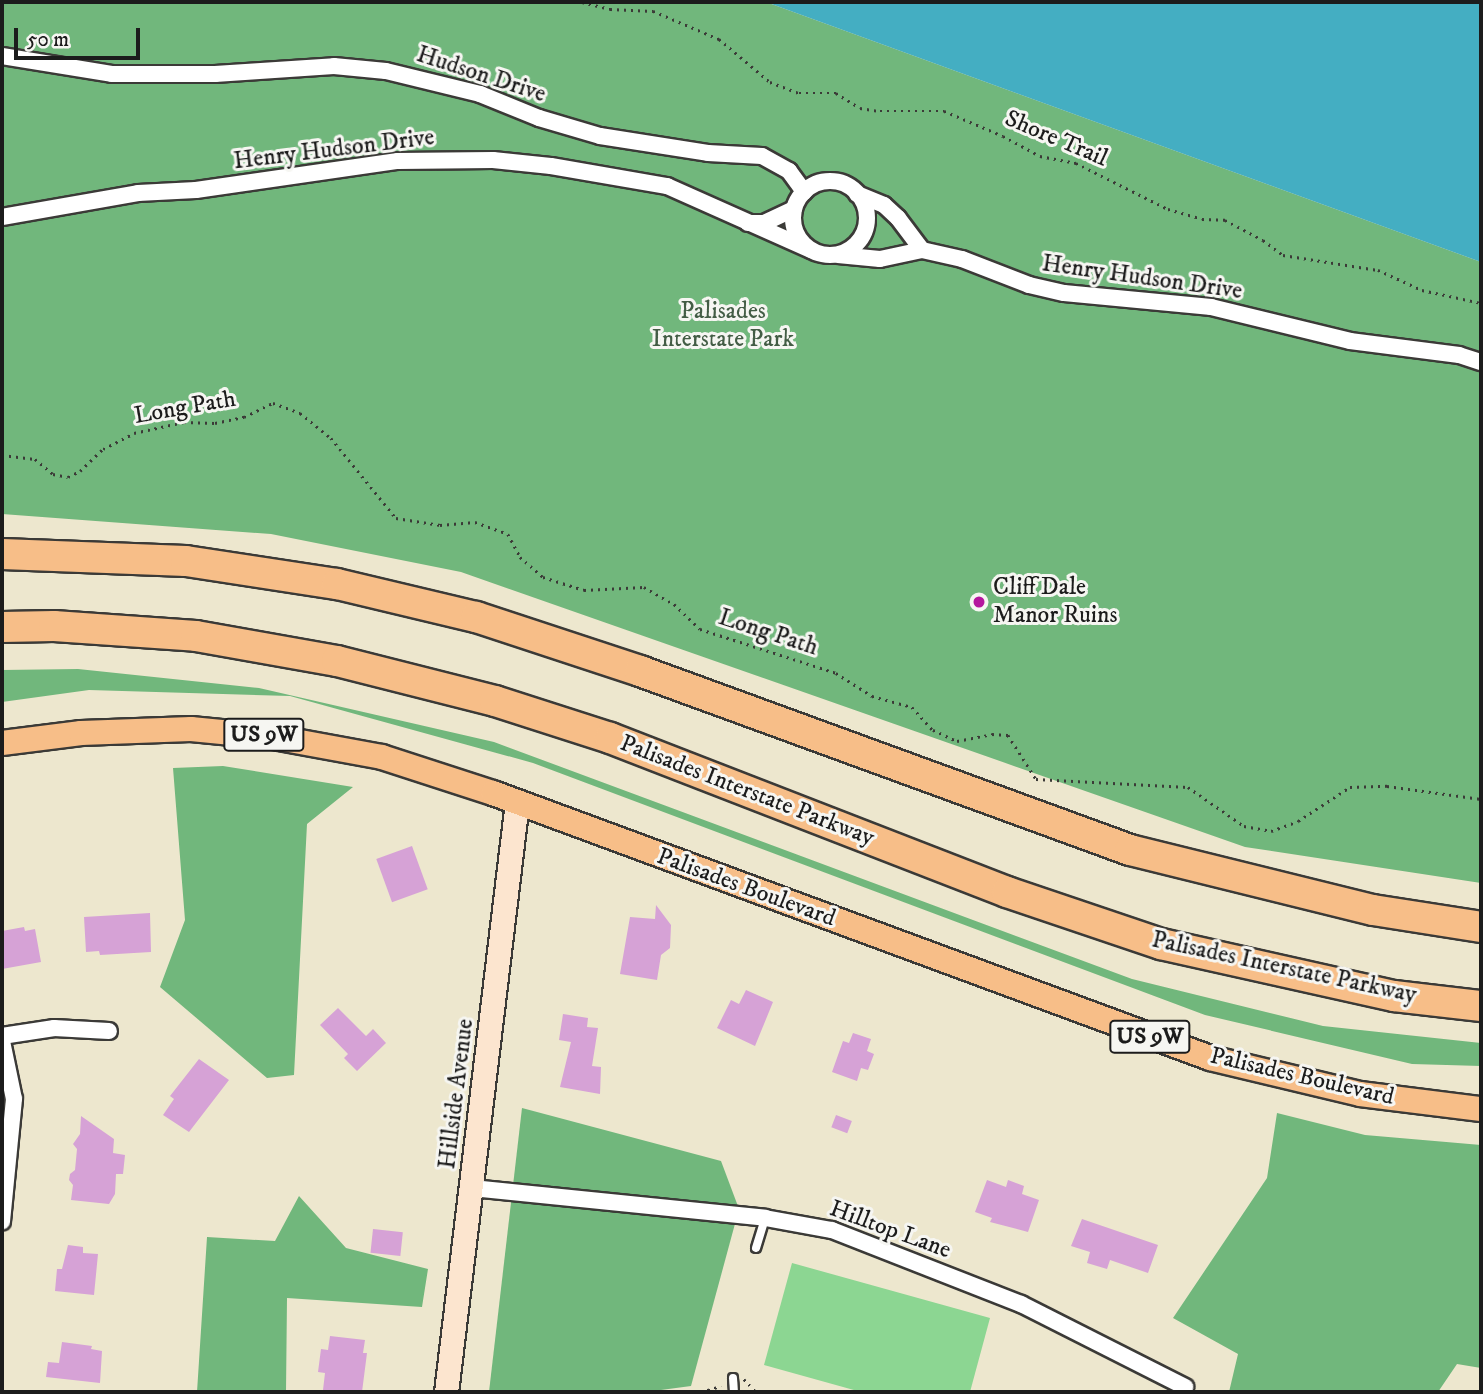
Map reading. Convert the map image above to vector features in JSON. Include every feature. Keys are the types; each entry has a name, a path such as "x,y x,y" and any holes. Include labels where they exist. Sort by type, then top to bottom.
{"highway":[{"path":"2,554 186,561 337,584 476,617 653,675 1130,850 1373,910 1481,927"},
{"name":"Palisades Interstate Parkway","path":"2,627 54,626 195,636 337,661 495,701 610,738 1007,892 1161,944 1394,996 1481,1006"}],"main road":[{"name":"Palisades Boulevard","path":"2,743 136,729 246,733 382,757 517,802 1210,1058 1360,1094 1481,1109"},
{"name":"Hillside Avenue","path":"446,1392 517,802"}],"street":[{"name":"Hudson Drive","path":"2,56 112,74 215,75 334,66 386,71 480,94 539,118 600,136 708,153 762,156 789,171 804,192"},
{"name":"Henry Hudson Drive","path":"2,217 138,193 196,190 351,167 445,159 551,166 645,180 705,200 748,223 811,250 880,259 922,250 962,259 1029,285 1064,293 1211,307 1350,341 1459,355 1481,362"},
{"path":"748,223 764,223 794,209 804,192 814,185 837,182 884,205 898,218 922,250"},
{"path":"838,255 849,250 865,230 864,205 858,194"},
{"path":"794,209 796,232 811,250"},
{"path":"2,1221 14,1099 2,1039 54,1028 81,1027 108,1031"},
{"name":"Hilltop Lane","path":"472,1188 765,1218 832,1230 1021,1304 1185,1387"}],"lane":[{"path":"756,1248 765,1218"},
{"path":"733,1378 734,1392"}],"path":[{"path":"290,2 327,2"},
{"name":"Shore Trail","path":"582,2 610,9 653,11 719,39 746,58 770,82 800,93 836,93 860,108 880,111 944,111 1003,136 1040,156 1076,163 1168,209 1202,219 1226,220 1264,240 1283,255 1378,270 1422,290 1481,303"},
{"name":"Long Path","path":"2,455 35,459 53,474 68,477 80,471 103,449 134,433 184,422 215,424 244,418 273,403 300,414 331,438 396,517 440,525 475,522 509,534 520,557 543,577 584,590 644,587 674,604 700,629 836,673 872,696 912,707 933,730 957,741 992,734 1008,735 1036,779 1188,787 1244,825 1271,831 1298,821 1350,787 1387,786 1481,799"}],"green space":[{"name":"Palisades Interstate Park","path":"2,2 766,2 1481,262 1481,883 1245,847 461,572 271,534 2,514"},
{"path":"78,669 259,688 494,742 1132,979 1323,1026 1481,1043 1481,1066 1412,1064 1205,1015 533,763 290,696 89,690 2,702 2,670"},
{"path":"223,766 353,787 307,824 294,1075 267,1078 160,987 185,920 173,768"},
{"path":"522,1108 721,1161 739,1209 691,1386 646,1392 489,1392"},
{"path":"1277,1113 1365,1135 1481,1145 1481,1368 1457,1364 1438,1392 1229,1392 1238,1354 1173,1318 1267,1178"},
{"path":"299,1196 346,1248 428,1269 422,1307 287,1298 286,1392 197,1392 207,1237 275,1241"},
{"path":"792,1263 990,1318 970,1392 861,1392 764,1365"}],"water":[{"path":"766,2 1481,2 1481,262"}],"building":[{"path":"412,846 428,889 392,902 376,859"},
{"path":"656,905 671,925 670,948 661,955 657,980 620,974 630,917 655,919"},
{"path":"150,913 151,952 100,955 99,951 86,952 84,917"},
{"path":"24,927 25,931 35,929 41,962 2,969 2,931"},
{"path":"746,990 773,1002 755,1046 717,1028 731,1000 739,1004"},
{"path":"338,1008 366,1036 373,1029 386,1043 357,1071 344,1058 348,1054 320,1025"},
{"path":"563,1014 588,1018 587,1027 598,1028 592,1066 601,1067 600,1094 560,1087 571,1042 559,1040"},
{"path":"853,1033 871,1039 867,1051 874,1054 868,1070 861,1068 857,1081 832,1072 843,1041 849,1043"},
{"path":"199,1059 229,1080 189,1132 163,1115 174,1099 170,1096"},
{"path":"836,1115 852,1121 847,1133 831,1127"},
{"path":"81,1116 114,1139 113,1153 125,1155 123,1174 116,1174 115,1194 109,1204 71,1200 73,1185 69,1180 70,1174 75,1170 77,1149 73,1144 80,1134"},
{"path":"987,1180 1006,1187 1008,1180 1024,1186 1022,1194 1039,1200 1028,1232 990,1222 992,1218 975,1212"},
{"path":"1082,1219 1158,1245 1148,1273 1110,1260 1107,1269 1087,1263 1090,1252 1071,1246"},
{"path":"373,1229 403,1232 400,1256 370,1253"},
{"path":"68,1245 83,1247 83,1253 98,1254 94,1295 55,1291 57,1269 62,1269"},
{"path":"330,1336 365,1340 363,1353 367,1353 362,1392 323,1390 325,1373 318,1372 321,1349 328,1350"},
{"path":"62,1342 92,1346 91,1349 102,1351 100,1383 46,1377 48,1362 59,1363"}],"place":[{"name":"Cliff Dale Manor Ruins","path":"979,602"}]}
